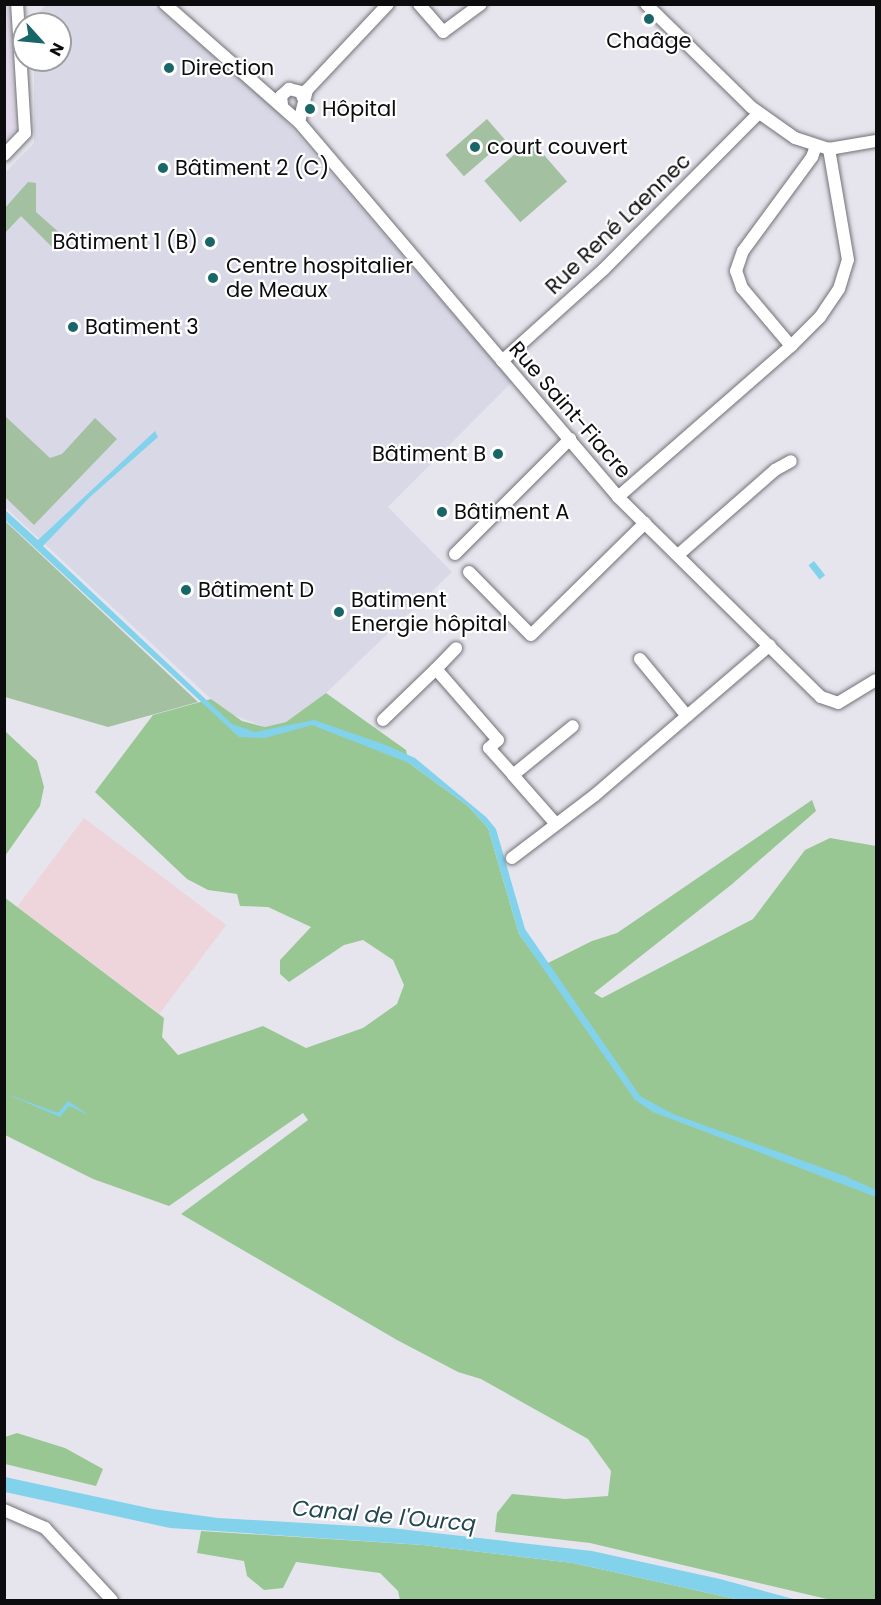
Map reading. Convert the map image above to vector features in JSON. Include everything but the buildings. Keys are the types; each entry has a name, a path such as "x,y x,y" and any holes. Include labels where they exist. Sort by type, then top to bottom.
{"street":[{"path":"4,155 25,134 17,4"},
{"path":"165,4 269,92 292,100 312,85 388,4"},
{"path":"420,4 444,32 481,4"},
{"path":"646,4 759,113 795,138 823,148 876,141"},
{"name":"Rue Saint-Fiacre","path":"292,100 300,122 618,497 832,704 844,700 876,680"},
{"name":"Rue René Laennec","path":"502,361 604,269 759,113"},
{"path":"618,497 791,346 820,317 848,267 823,148"},
{"path":"791,346 742,288 736,271 742,250 812,157 823,148"},
{"path":"455,554 570,440"},
{"path":"678,555 775,470 791,462"},
{"path":"469,572 531,635 645,523"},
{"path":"512,858 687,716 770,645"},
{"path":"383,720 456,648"},
{"path":"640,659 687,716"},
{"path":"435,669 498,740 489,748 556,824"},
{"path":"513,775 573,726"},
{"path":"4,1510 45,1528 112,1600"}],"shaded area":[{"path":"8,4 15,130 5,140 4,5"},
{"name":"Centre hospitalier de Meaux","path":"46,5 152,5 267,100 512,382 388,507 452,572 326,693 286,722 265,727 225,712 5,507 4,174 34,143 34,72 72,72 72,12 39,12"},
{"path":"84,818 226,925 159,1014 17,907"}],"green space":[{"name":"court couvert","path":"487,119 505,140 464,176 445,155"},
{"path":"531,140 567,182 520,222 484,181"},
{"path":"28,182 36,183 36,212 63,236 52,247 21,216 5,233 5,208"},
{"path":"5,416 50,458 62,454 95,418 117,439 34,525 5,497"},
{"path":"4,520 198,702 108,727 5,697"},
{"path":"326,693 406,750 409,763 468,806 488,828 519,934 542,966 592,941 617,933 812,800 816,811 731,885 594,993 602,998 753,919 805,850 830,838 876,846 876,1600 831,1600 590,1543 495,1532 497,1513 512,1494 565,1499 608,1496 611,1471 588,1439 481,1379 458,1372 397,1340 181,1214 308,1120 303,1113 169,1206 93,1179 5,1135 4,897 164,1018 162,1037 178,1055 263,1026 306,1048 363,1028 397,1004 404,985 393,960 363,940 344,945 289,982 280,974 280,960 311,927 268,907 240,906 237,894 208,890 187,879 95,792 153,715 211,699 242,721 265,727 286,722"},
{"path":"5,731 37,761 44,787 40,806 5,856"},
{"path":"17,1433 65,1448 103,1469 96,1486 5,1464 5,1437"},
{"path":"201,1531 423,1545 573,1563 740,1600 400,1600 398,1591 380,1573 296,1562 283,1588 264,1590 247,1576 244,1561 197,1553"}],"water":[{"path":"155,431 158,437 90,497 43,546 232,724 255,732 314,720 386,745 415,758 486,817 496,829 525,929 640,1096 673,1114 845,1176 876,1190 876,1197 653,1112 635,1100 519,934 488,828 468,806 409,763 312,725 265,738 239,737 5,520 5,510 38,540"},
{"path":"814,561 825,575 820,579 808,565"},
{"path":"4,1093 58,1113 68,1101 89,1115 69,1106 60,1117"},
{"path":"5,1477 153,1509 218,1518 391,1528 592,1551 720,1579 797,1600 740,1600 573,1563 423,1545 170,1528 5,1492"}],"place":[{"name":"Chaâge","path":"649,19"},
{"name":"Direction","path":"169,68"},
{"name":"Hôpital","path":"310,109"},
{"name":"court couvert","path":"475,147"},
{"name":"Bâtiment 2 (C)","path":"163,168"},
{"name":"Bâtiment 1 (B)","path":"210,242"},
{"name":"Centre hospitalier de Meaux","path":"213,278"},
{"name":"Batiment 3","path":"73,327"},
{"name":"Bâtiment B","path":"498,454"},
{"name":"Bâtiment A","path":"442,512"},
{"name":"Bâtiment D","path":"186,590"},
{"name":"Batiment Energie hôpital","path":"339,612"}],"water label":[{"name":"Canal de l'Ourcq","path":"384,1516"}]}
